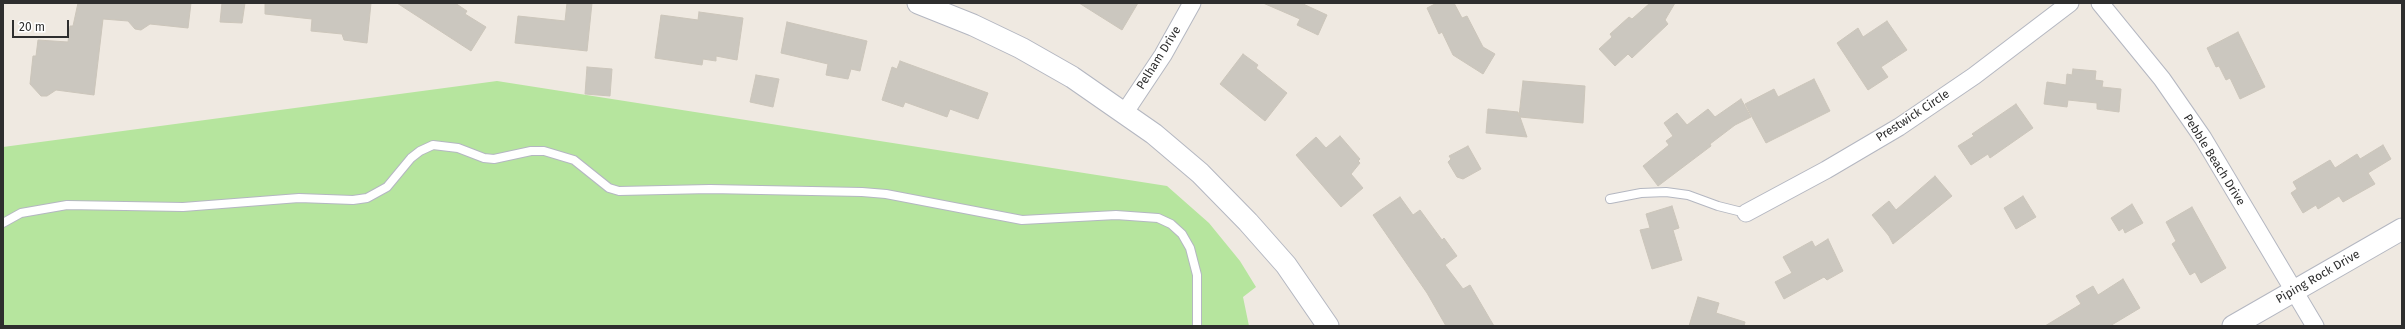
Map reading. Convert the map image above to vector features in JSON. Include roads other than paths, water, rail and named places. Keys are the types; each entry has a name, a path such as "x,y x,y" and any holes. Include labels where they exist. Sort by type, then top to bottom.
{"street":[{"path":"918,3 973,25 1021,48 1072,77 1125,112 1200,173 1248,222 1286,265 1328,326"},
{"name":"Pelham Drive","path":"1125,112 1163,55 1192,3"},
{"name":"Prestwick Circle","path":"1746,213 1826,170 1899,127 1974,76 2070,3"},
{"name":"Pebble Beach Drive","path":"2100,3 2162,79 2203,138 2315,326"},
{"name":"Piping Rock Drive","path":"2234,326 2402,229"}],"lane":[{"path":"3,224 21,213 67,206 183,207 299,198 352,200 367,198 387,187 411,158 420,151 433,145 458,148 484,158 494,159 531,151 544,151 574,160 584,166 609,188 619,191 710,190 862,192 886,194 1022,220 1116,215 1158,218 1171,224 1182,234 1190,248 1197,275 1198,326"},
{"path":"1610,200 1641,193 1666,192 1688,195 1718,206 1746,213"}]}
